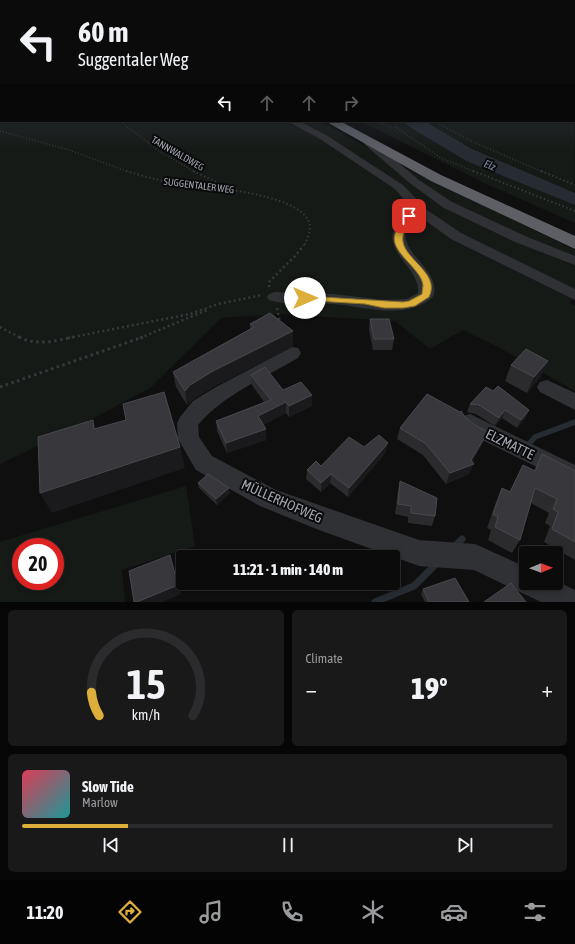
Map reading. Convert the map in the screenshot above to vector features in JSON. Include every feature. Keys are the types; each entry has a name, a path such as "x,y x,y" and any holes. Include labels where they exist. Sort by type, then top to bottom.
{"highway":[{"path":"333,122 369,143 482,201 575,243"},
{"path":"351,122 447,172 575,228"}],"street":[{"path":"294,122 329,141 399,187 423,213 456,236 575,295"},
{"path":"369,143 415,182 448,205 520,239 575,261"},
{"path":"272,295 334,299 384,305 411,304 420,300 426,295 428,284 398,241 399,234 409,216 416,213"},
{"name":"MÜLLERHOFWEG","path":"292,353 222,392 200,407 187,423 189,438 204,463 268,498 319,518 419,554 475,557 519,578"},
{"path":"547,387 575,402"},
{"name":"ELZMATTE","path":"469,421 479,428 575,476"},
{"path":"545,590 571,602"}],"path":[{"name":"TANNWALDWEG","path":"121,122 136,136 172,160 193,172 234,190"},
{"path":"375,122 397,128 440,158 575,211"},
{"path":"395,122 397,128"},
{"path":"436,122 473,142 575,185"},
{"name":"SUGGENTALER WEG","path":"0,131 77,152 152,179 178,184 234,190 275,200 291,206 306,215 309,223 310,236 298,254 269,282 272,295"},
{"path":"0,327 26,341 50,342 190,314 218,304 272,295 281,329"},
{"path":"0,387 118,348 171,327 218,304"}],"shaded area":[{"path":"0,122 323,122 383,157 394,166 404,167 575,250 575,296 570,303 575,306 575,391 500,348 463,330 430,349 395,321 278,314 221,318 150,388 77,427 0,464"},
{"path":"362,122 404,122 408,126 466,161 575,205 575,223 484,183"},
{"path":"427,122 574,122 575,193 470,148"},
{"path":"186,486 195,546 183,550 176,550 176,552 122,570 125,602 0,602 0,542 12,538 12,590 64,590 64,538 13,538"}],"water":[{"name":"Elz","path":"404,122 427,122 470,148 575,193 575,205 466,161 408,126"}],"building":[{"path":"270,313 293,331 213,371 190,385 185,391 173,372 254,327 250,324"},
{"path":"370,319 389,319 394,339 374,339"},
{"path":"526,349 548,361 534,377 511,365"},
{"path":"265,367 283,390 301,382 312,395 289,406 286,402 258,416 266,429 226,443 216,421 271,400 251,375"},
{"path":"498,386 529,410 521,420 505,410 499,418 479,405 470,404 486,387 493,391"},
{"path":"164,392 180,447 40,493 38,437 93,420 94,429 126,420 123,404"},
{"path":"427,394 460,412 461,411 465,417 475,425 488,432 471,460 474,464 450,473 426,444 400,428"},
{"path":"379,435 388,443 349,488 331,474 321,483 307,470 316,461 321,466 349,437 364,447"},
{"path":"542,454 575,471 575,542 552,529 558,512 553,509 557,499 535,488 520,540 495,527 498,517 493,514 502,488 510,492 523,465 535,471"},
{"path":"208,474 229,488 216,499 198,483"},
{"path":"400,481 437,498 435,516 411,513 411,506 398,504"},
{"path":"170,555 176,578 176,586 134,602 129,571"},
{"path":"455,578 469,602 429,602 423,589"},
{"path":"511,583 526,602 484,602"}],"waterway":[{"path":"528,445 535,437 575,422"},
{"path":"454,547 462,539"},
{"path":"375,602 414,586 437,563"}],"route":[{"path":"305,298 365,301 384,305 411,304 420,300 426,295 428,284 398,241 399,234 409,216"}]}
